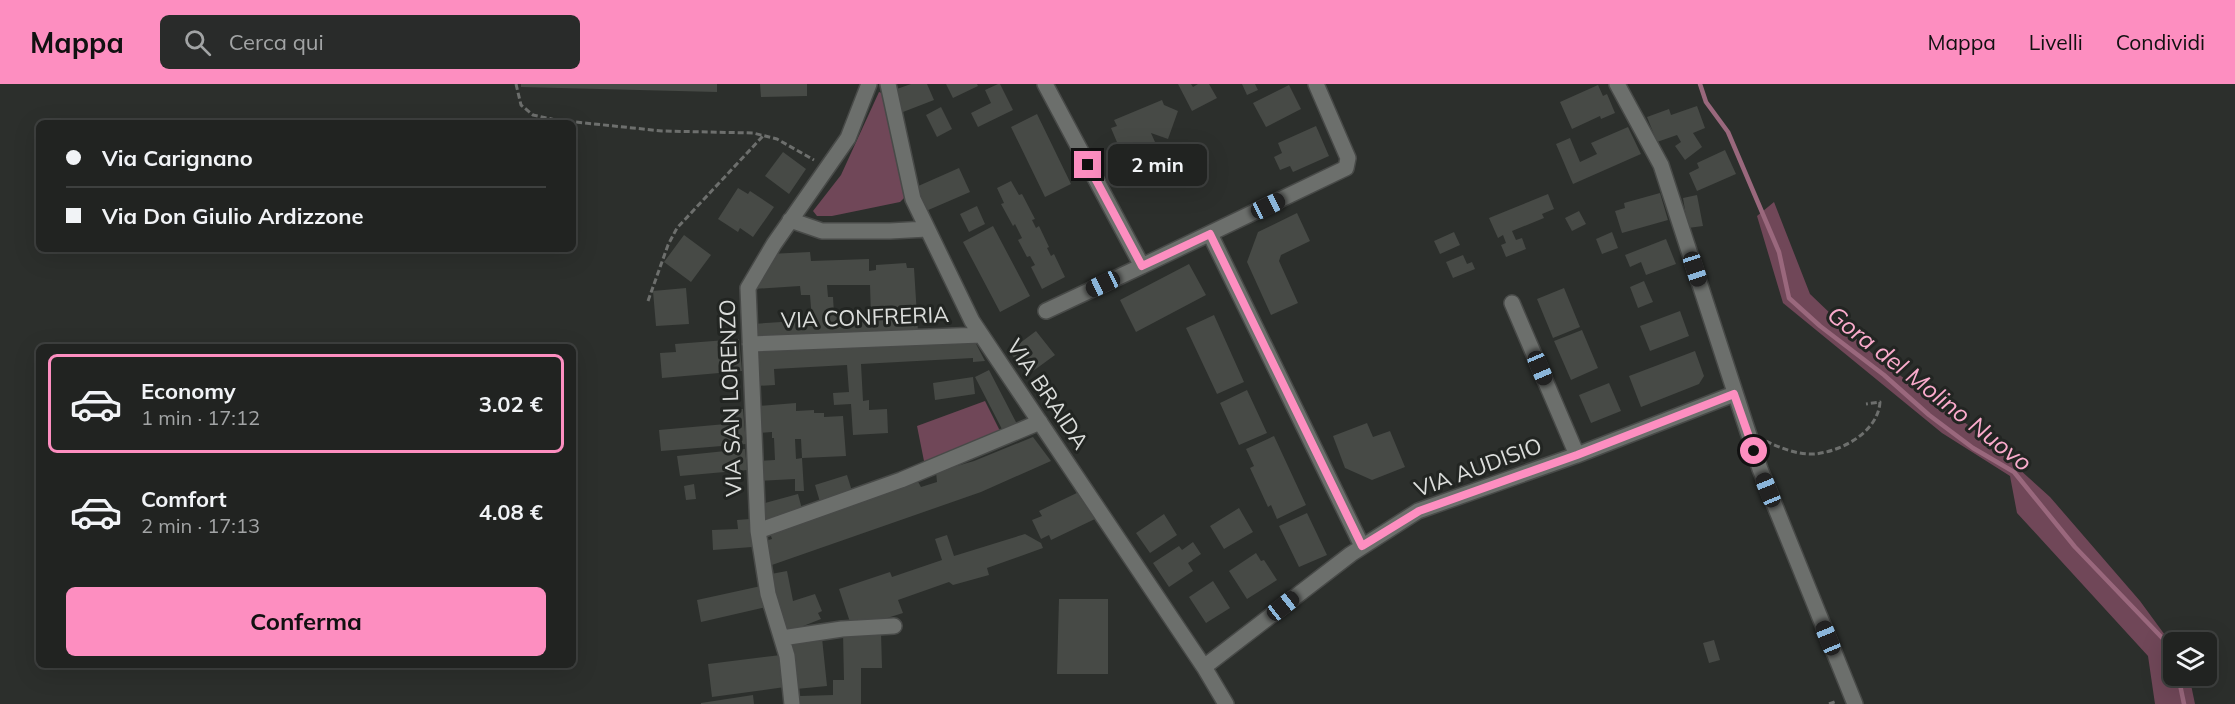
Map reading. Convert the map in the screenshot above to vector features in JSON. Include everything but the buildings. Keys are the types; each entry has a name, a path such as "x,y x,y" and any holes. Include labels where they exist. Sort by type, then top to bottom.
{"street":[{"name":"VIA SAN LORENZO","path":"792,704 787,656 768,594 758,531 748,288 790,220 848,138 869,84"},
{"name":"VIA BRAIDA","path":"888,84 913,199 981,335 1204,667 1226,704"},
{"path":"1045,84 1142,266"},
{"path":"1046,311 1346,168 1348,158 1316,84"},
{"path":"1617,84 1661,165 1760,469 1855,704"},
{"path":"790,220 822,231 927,229"},
{"path":"1210,234 1362,546"},
{"path":"1512,303 1577,455"},
{"name":"VIA CONFRERIA","path":"750,344 981,335"},
{"name":"VIA AUDISIO","path":"1204,667 1362,546 1419,511 1577,455 1734,394"},
{"path":"758,531 901,480 1040,422"},
{"path":"782,638 842,629 894,626"}],"path":[{"path":"516,84 521,105 533,115 556,120"},
{"path":"576,122 662,131 753,134 777,139 827,168"},
{"path":"648,301 668,245 677,228 763,136"},
{"path":"1748,433 1785,450 1814,454 1846,446 1867,430 1879,414 1880,402 1866,404"}],"shaded area":[{"path":"879,92 887,95 907,195 900,202 832,216 817,216 813,211 841,175"},
{"path":"1774,202 1810,294 1879,360 1979,433 2050,497 2140,601 2163,632 2163,686 2191,686 2195,704 2155,704 2148,656 2017,513 2010,476 1942,433 1783,303 1757,216"},
{"path":"985,401 1002,435 925,466 917,426"}],"waterway":[{"name":"Gora del Molino Nuovo","path":"1700,84 1706,102 1728,132 1779,252 1789,298 1820,326 1884,375 1929,415 1973,448 2014,472 2075,547 2163,639"},
{"name":"Gora del Molino Nuovo","path":"2180,686 2184,704"}],"route":[{"path":"1088,165 1142,266 1210,234 1362,546 1419,511 1577,455 1734,394 1754,451"}]}
